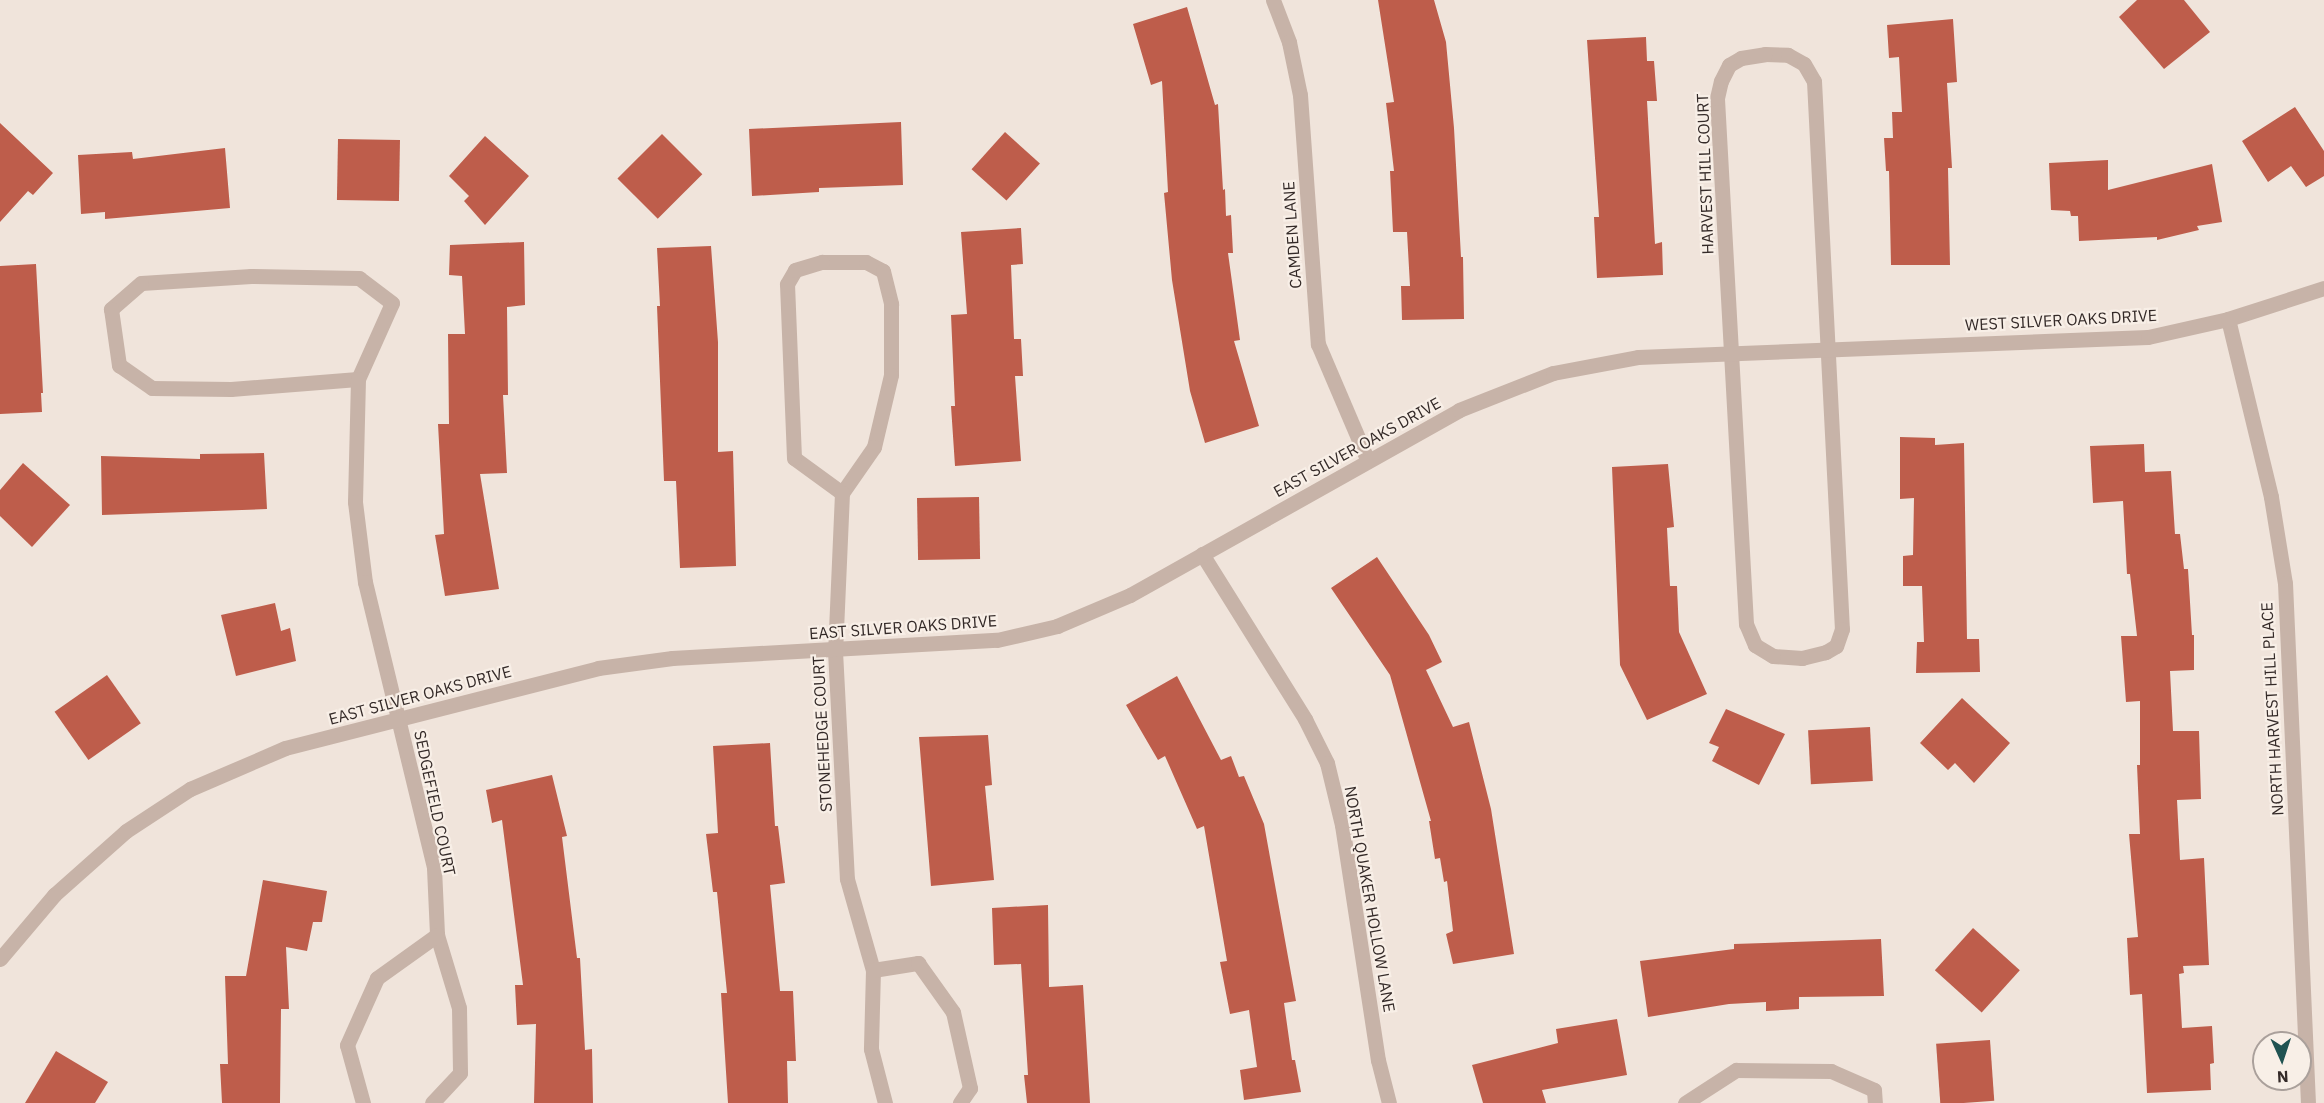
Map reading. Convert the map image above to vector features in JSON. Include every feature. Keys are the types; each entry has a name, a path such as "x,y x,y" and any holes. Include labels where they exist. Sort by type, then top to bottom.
{"street":[{"name":"CAMDEN LANE","path":"1273,0 1289,42 1300,95 1318,344 1368,461"},
{"name":"HARVEST HILL COURT","path":"1765,54 1788,55 1804,64 1814,81 1842,629 1836,646 1826,652 1802,658 1773,656 1755,645 1746,624 1730,352 1717,98 1721,81 1729,65 1741,58 1765,54"},
{"path":"822,262 866,262 883,270 891,304 891,375 874,447 842,493 794,458 787,284 795,270 806,265 822,262"},
{"path":"251,276 359,278 392,303 358,379 231,389 152,388 119,365 111,309 141,283 251,276"},
{"name":"WEST SILVER OAKS DRIVE","path":"1829,347 2148,337 2228,319 2324,288"},
{"name":"NORTH HARVEST HILL PLACE","path":"2228,319 2271,497 2285,583 2308,1103"},
{"name":"EAST SILVER OAKS DRIVE","path":"0,959 54,895 126,831 190,789 285,748 598,668 672,658 836,651 997,640 1057,626 1130,595 1459,410 1553,372 1638,357 1829,347"},
{"name":"SEDGEFIELD COURT","path":"358,379 355,501 365,582 434,868 437,935 459,1008 460,1073 432,1103"},
{"name":"STONEHEDGE COURT","path":"842,493 836,651 847,879 873,970 871,1049 885,1103"},
{"name":"NORTH QUAKER HOLLOW LANE","path":"1202,554 1305,719 1327,763 1342,825 1378,1060 1389,1103"},
{"path":"363,1103 347,1045 377,978 437,935"},
{"path":"873,970 918,963 952,1012 970,1088 960,1103"},
{"path":"1685,1103 1736,1070 1748,1070 1831,1071 1874,1090 1875,1103"}],"building":[{"path":"1378,0 1434,0 1446,42 1454,128 1461,257 1463,257 1464,319 1402,320 1401,286 1410,286 1407,232 1393,232 1390,171 1394,171 1386,103 1394,102"},
{"path":"2137,0 2184,0 2210,32 2164,69 2119,17"},
{"path":"1187,7 1215,105 1218,104 1226,216 1231,215 1233,253 1228,253 1240,340 1234,341 1259,426 1205,443 1190,391 1172,280 1164,193 1168,192 1162,81 1151,85 1133,24"},
{"path":"1953,19 1957,82 1947,83 1952,168 1948,168 1950,265 1891,265 1889,171 1886,171 1884,138 1893,138 1892,112 1902,112 1899,57 1889,58 1887,25"},
{"path":"1646,37 1647,61 1654,61 1657,101 1647,101 1655,244 1662,242 1663,275 1597,278 1594,217 1599,217 1587,40"},
{"path":"2295,107 2324,151 2324,176 2306,187 2291,166 2268,182 2242,141"},
{"path":"901,122 903,185 819,188 819,192 752,196 749,129"},
{"path":"0,123 53,173 33,195 28,191 0,222"},
{"path":"1005,132 1040,163 1006,201 972,169"},
{"path":"662,134 702,174 658,219 617,179"},
{"path":"485,136 529,176 485,225 464,201 469,196 449,176"},
{"path":"338,139 400,140 399,201 337,200"},
{"path":"225,148 230,208 105,219 105,212 81,214 78,155 132,152 133,159"},
{"path":"2108,160 2108,190 2212,164 2222,222 2197,226 2199,230 2157,240 2157,237 2079,241 2078,216 2071,216 2070,211 2051,210 2049,163"},
{"path":"1021,228 1023,264 1011,265 1014,339 1021,339 1023,376 1015,376 1021,461 955,466 951,406 955,406 951,315 967,314 961,232"},
{"path":"524,242 525,305 507,307 508,395 503,395 507,473 480,474 499,589 445,596 435,535 444,534 438,424 449,424 448,334 465,334 462,276 449,275 450,245"},
{"path":"711,246 718,342 718,452 733,451 736,566 680,568 676,481 664,481 657,248"},
{"path":"36,264 42,412 0,414 0,266"},
{"path":"1900,437 1935,438 1935,445 1964,443 1967,639 1979,639 1980,672 1916,673 1917,642 1924,642 1922,586 1903,586 1903,556 1913,555 1914,498 1900,499"},
{"path":"2144,444 2145,472 2171,471 2175,534 2180,534 2184,569 2188,569 2192,635 2194,635 2194,670 2170,671 2173,731 2199,731 2201,799 2177,800 2180,860 2204,858 2209,965 2183,966 2184,973 2179,974 2182,1028 2212,1026 2214,1063 2210,1064 2211,1090 2147,1093 2142,994 2130,995 2127,938 2138,937 2129,834 2140,834 2137,765 2140,765 2140,701 2126,702 2121,636 2137,636 2130,574 2127,574 2123,501 2093,503 2090,446"},
{"path":"264,453 267,509 102,515 101,456 200,459 200,454"},
{"path":"23,463 70,505 32,547 0,516 0,490"},
{"path":"1668,464 1674,527 1667,528 1670,586 1677,586 1679,632 1707,694 1647,720 1620,665 1612,467"},
{"path":"979,497 980,559 918,560 917,498"},
{"path":"1377,557 1429,635 1442,662 1426,670 1453,727 1469,722 1491,809 1514,954 1453,964 1446,934 1453,931 1447,881 1444,882 1440,858 1435,859 1429,821 1431,821 1390,675 1331,588"},
{"path":"275,603 281,631 290,628 296,661 236,676 221,615"},
{"path":"107,675 141,723 88,760 55,712"},
{"path":"1177,676 1221,760 1231,756 1239,777 1244,776 1264,824 1296,1001 1284,1003 1292,1060 1295,1060 1301,1092 1244,1100 1240,1070 1257,1067 1249,1010 1230,1014 1220,962 1227,961 1204,826 1197,829 1165,756 1158,760 1126,705"},
{"path":"1962,698 2010,743 1974,783 1955,763 1948,770 1920,743"},
{"path":"1726,709 1785,734 1759,785 1712,761 1719,747 1709,743"},
{"path":"1870,727 1873,781 1811,784 1808,730"},
{"path":"988,735 992,785 985,786 994,880 931,886 919,737"},
{"path":"770,743 775,826 778,826 785,883 770,885 780,991 793,991 796,1061 787,1061 788,1103 728,1103 721,993 727,993 717,892 713,892 706,834 718,833 713,746"},
{"path":"552,775 567,836 562,837 577,958 580,958 585,1050 592,1049 593,1103 534,1103 536,1024 517,1025 515,985 523,985 502,820 492,823 486,790"},
{"path":"263,880 327,891 322,922 313,922 307,951 286,947 289,1009 281,1009 280,1103 222,1103 220,1064 228,1064 225,976 246,976"},
{"path":"1048,905 1049,987 1083,985 1090,1103 1027,1103 1024,1075 1028,1075 1021,964 994,965 992,908"},
{"path":"1973,928 2020,970 1982,1013 1935,970"},
{"path":"1881,939 1884,996 1799,997 1799,1009 1766,1011 1766,1002 1729,1004 1648,1017 1640,961 1734,949 1734,944"},
{"path":"1617,1019 1627,1075 1542,1090 1546,1103 1483,1103 1472,1065 1558,1043 1556,1029"},
{"path":"1990,1040 1994,1101 1940,1103 1936,1044"},
{"path":"56,1051 108,1082 95,1103 25,1103"}]}
